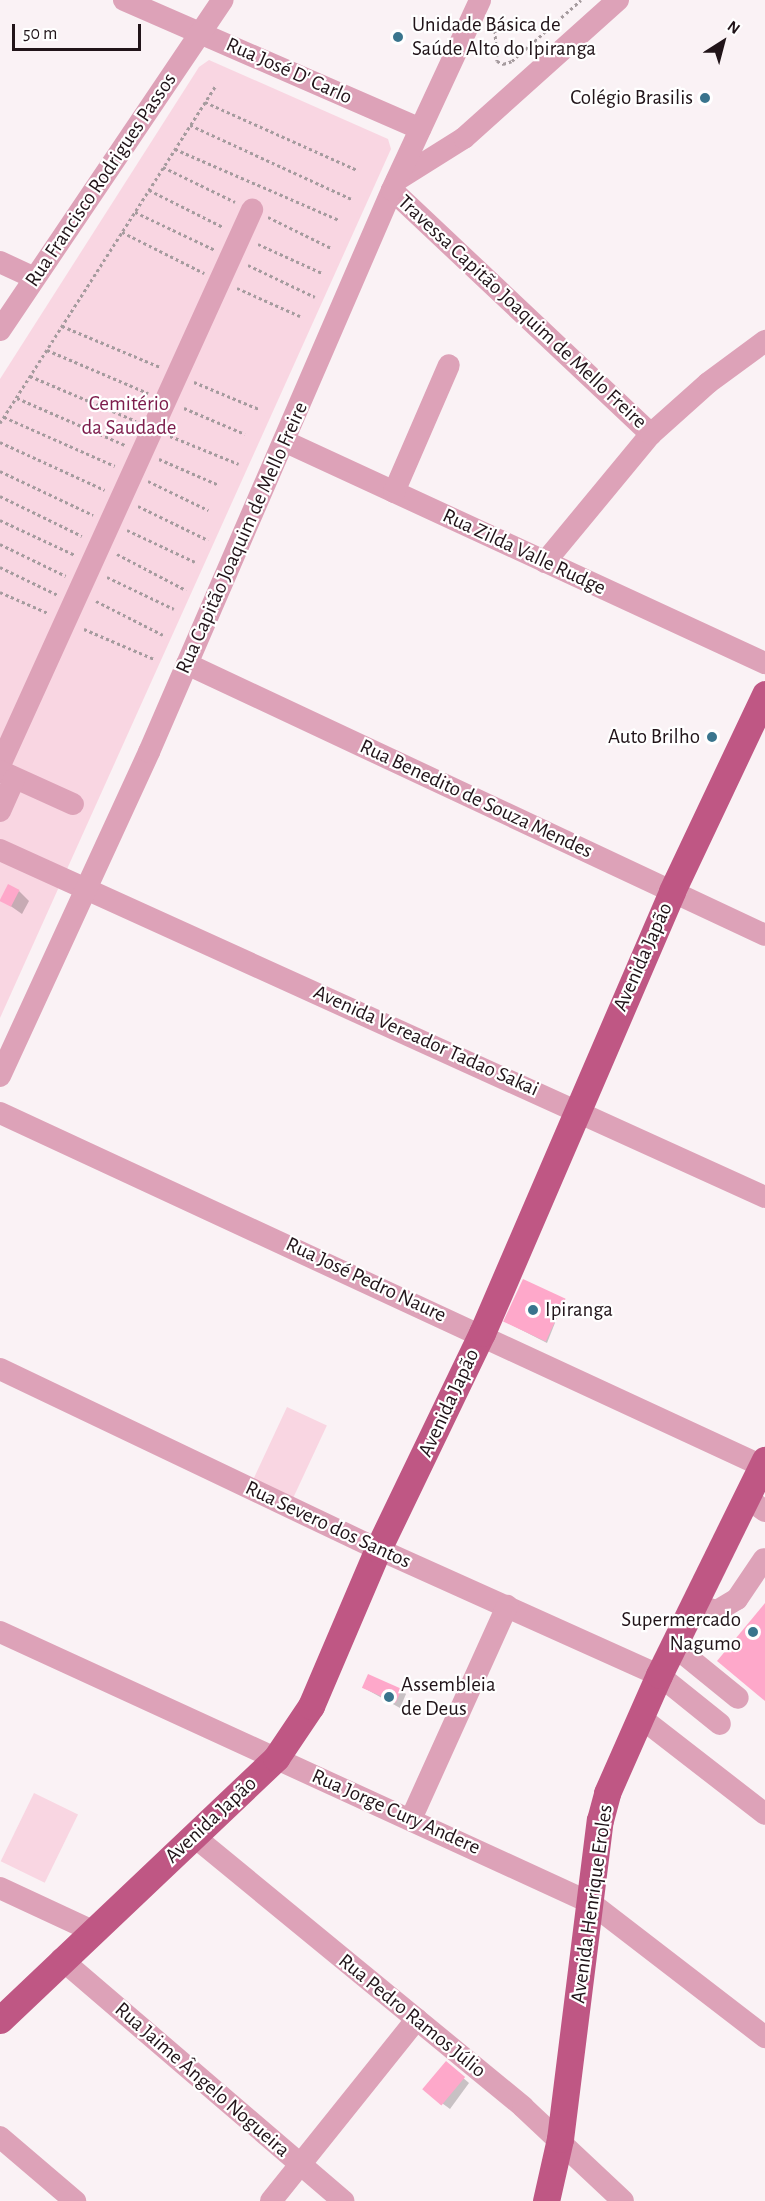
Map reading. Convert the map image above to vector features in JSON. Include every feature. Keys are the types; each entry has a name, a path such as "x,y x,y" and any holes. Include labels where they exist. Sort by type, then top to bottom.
{"main road":[{"name":"Avenida Japão","path":"0,2020 90,1930 195,1838 276,1758 311,1706 378,1549 482,1334 576,1108 672,891 765,694"},
{"name":"Avenida Henrique Eroles","path":"546,2201 560,2139 600,1820 617,1764 659,1675 694,1605 756,1505 764,1463"}],"street":[{"name":"Rua José D' Carlo","path":"124,0 420,129"},
{"name":"Rua Francisco Rodrigues Passos","path":"0,330 223,0"},
{"path":"395,185 464,138 618,0"},
{"name":"Rua Capitão Joaquim de Mello Freire","path":"0,1076 187,664 420,129 487,6"},
{"name":"Travessa Capitão Joaquim de Mello Freire","path":"395,185 651,434"},
{"path":"0,811 5,772 83,582 252,210"},
{"path":"0,262 34,278"},
{"path":"545,562 651,434 708,383 765,340"},
{"path":"394,492 449,365"},
{"name":"Rua Zilda Valle Rudge","path":"284,441 765,663"},
{"name":"Rua Benedito de Souza Mendes","path":"187,664 765,935"},
{"path":"5,772 73,804"},
{"name":"Avenida Vereador Tadao Sakai","path":"0,850 576,1108 765,1197"},
{"name":"Rua José Pedro Naure","path":"0,1113 764,1463"},
{"name":"Rua Severo dos Santos","path":"0,1369 378,1549 659,1675 720,1724"},
{"path":"694,1605 717,1611 737,1599 764,1559"},
{"path":"411,1819 507,1606"},
{"name":"Rua Jorge Cury Andere","path":"0,1632 591,1903 765,2037"},
{"path":"674,1646 738,1698"},
{"path":"640,1717 765,1814"},
{"name":"Rua Pedro Ramos Júlio","path":"195,1838 560,2139 617,2199"},
{"path":"0,1888 90,1930"},
{"name":"Rua Jaime Ângelo Nogueira","path":"61,1959 344,2201"},
{"path":"271,2201 417,2019"},
{"path":"0,2137 75,2201"}],"path":[{"path":"487,6 497,61 503,64 512,62 581,0"},
{"path":"0,423 216,85"},
{"path":"205,102 357,170"},
{"path":"190,125 352,199"},
{"path":"175,149 339,220"},
{"path":"16,398 219,485"},
{"path":"4,417 132,473 208,510"},
{"path":"0,520 83,582 163,635"},
{"path":"0,544 83,582"},
{"path":"0,567 83,582 174,609"}],"green space":[{"name":"Cemitério da Saudade","path":"209,60 388,139 391,149 0,1018 0,379 199,67"},
{"path":"287,1407 327,1426 293,1499 253,1480"},
{"path":"34,1793 78,1814 45,1883 1,1861"}],"building":[{"path":"8,884 20,890 11,907 0,901"},
{"name":"Ipiranga","path":"523,1279 566,1299 546,1341 503,1322"},
{"name":"Supermercado Nagumo","path":"765,1603 765,1701 717,1661"},
{"name":"Assembleia de Deus","path":"368,1674 402,1689 396,1703 362,1688"},
{"path":"446,2061 465,2077 441,2105 422,2089"}],"place":[{"name":"Unidade Básica de Saúde Alto do Ipiranga","path":"398,37"},
{"name":"Colégio Brasilis","path":"705,98"},
{"name":"Auto Brilho","path":"712,737"},
{"name":"Ipiranga","path":"533,1310"},
{"name":"Supermercado Nagumo","path":"753,1632"},
{"name":"Assembleia de Deus","path":"389,1697"}]}
